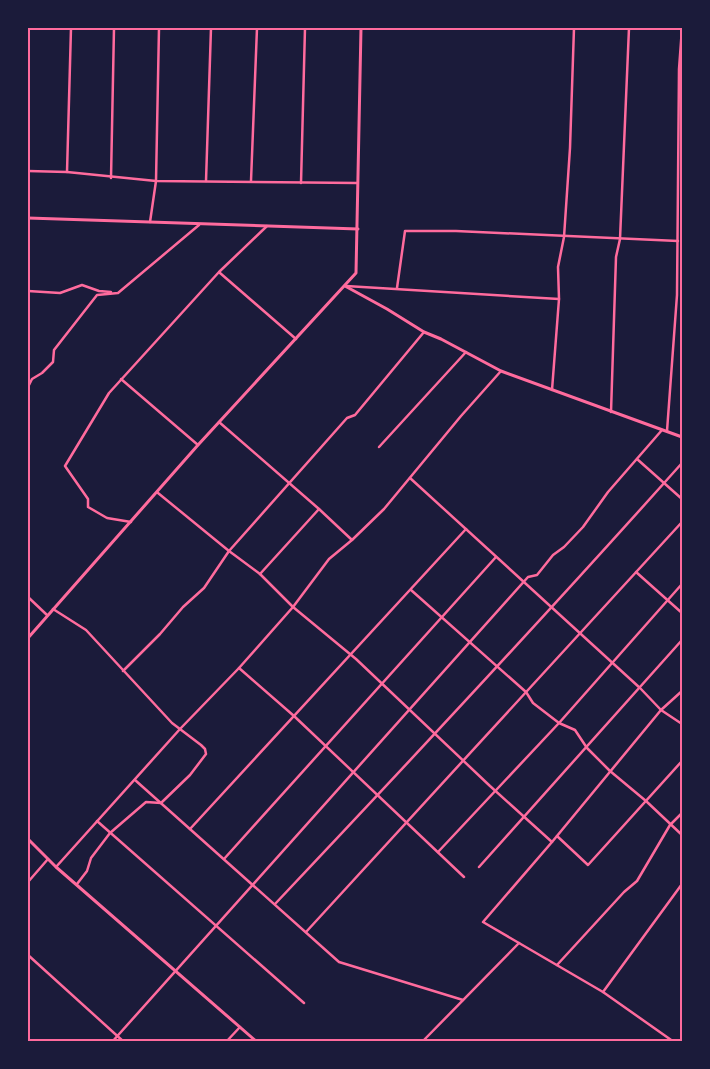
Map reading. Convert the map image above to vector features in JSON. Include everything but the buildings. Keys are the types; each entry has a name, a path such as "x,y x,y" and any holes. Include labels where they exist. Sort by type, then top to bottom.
{"street":[{"path":"67,172 71,28"},
{"path":"111,178 114,28"},
{"path":"150,222 156,181 160,28"},
{"path":"206,181 211,28"},
{"path":"251,181 256,28"},
{"path":"301,182 305,28"},
{"path":"28,638 158,493 198,445 356,273 361,28"},
{"path":"552,390 559,299 558,267 564,237 570,148 574,28"},
{"path":"611,412 616,257 620,239 629,28"},
{"path":"667,431 677,295 679,69 682,28"},
{"path":"28,171 67,172 111,178 156,181 359,183"},
{"path":"28,218 358,229"},
{"path":"28,387 32,379 42,373 53,362 54,350 97,295 118,293 200,224"},
{"path":"131,522 107,518 88,507 88,499 65,466 109,393 220,272 268,225"},
{"path":"396,288 405,231 456,231 678,241"},
{"path":"220,272 296,339"},
{"path":"28,291 60,293 82,286 99,291 118,293"},
{"path":"345,286 559,299"},
{"path":"345,286 424,332 501,371 682,437"},
{"path":"123,671 160,634 183,607 204,588 229,551 347,418 355,416 424,332"},
{"path":"379,447 466,352"},
{"path":"56,867 180,729 239,668 293,607 322,567 384,509 501,371"},
{"path":"121,379 198,445"},
{"path":"219,422 352,540"},
{"path":"112,1042 523,582 528,577 537,575 553,555 564,547 582,527 636,458 662,430"},
{"path":"636,458 682,499"},
{"path":"275,904 498,667 682,463"},
{"path":"410,478 612,662 661,710 682,724"},
{"path":"158,493 260,574 293,607 381,683 552,842"},
{"path":"260,574 319,509"},
{"path":"306,932 682,522"},
{"path":"190,828 466,529"},
{"path":"224,859 496,557"},
{"path":"636,572 682,613"},
{"path":"438,852 494,790 559,723 682,584"},
{"path":"411,590 526,692 533,703 559,723 575,730 587,748 610,771 682,835"},
{"path":"28,596 47,615"},
{"path":"52,609 86,630 180,729 205,749 206,754 190,775 161,803 146,802 110,833 91,858 87,871 77,884"},
{"path":"479,867 682,640"},
{"path":"239,668 378,794 464,877"},
{"path":"674,1042 604,992 483,922 661,710 682,691"},
{"path":"557,836 588,865 682,761"},
{"path":"135,780 339,962 463,1000"},
{"path":"557,965 624,892 637,881 670,825 682,813"},
{"path":"97,821 304,1003"},
{"path":"28,839 56,867 258,1042"},
{"path":"28,882 48,859"},
{"path":"604,992 682,884"},
{"path":"422,1042 519,943"},
{"path":"28,955 124,1042"},
{"path":"226,1042 241,1026"}]}
